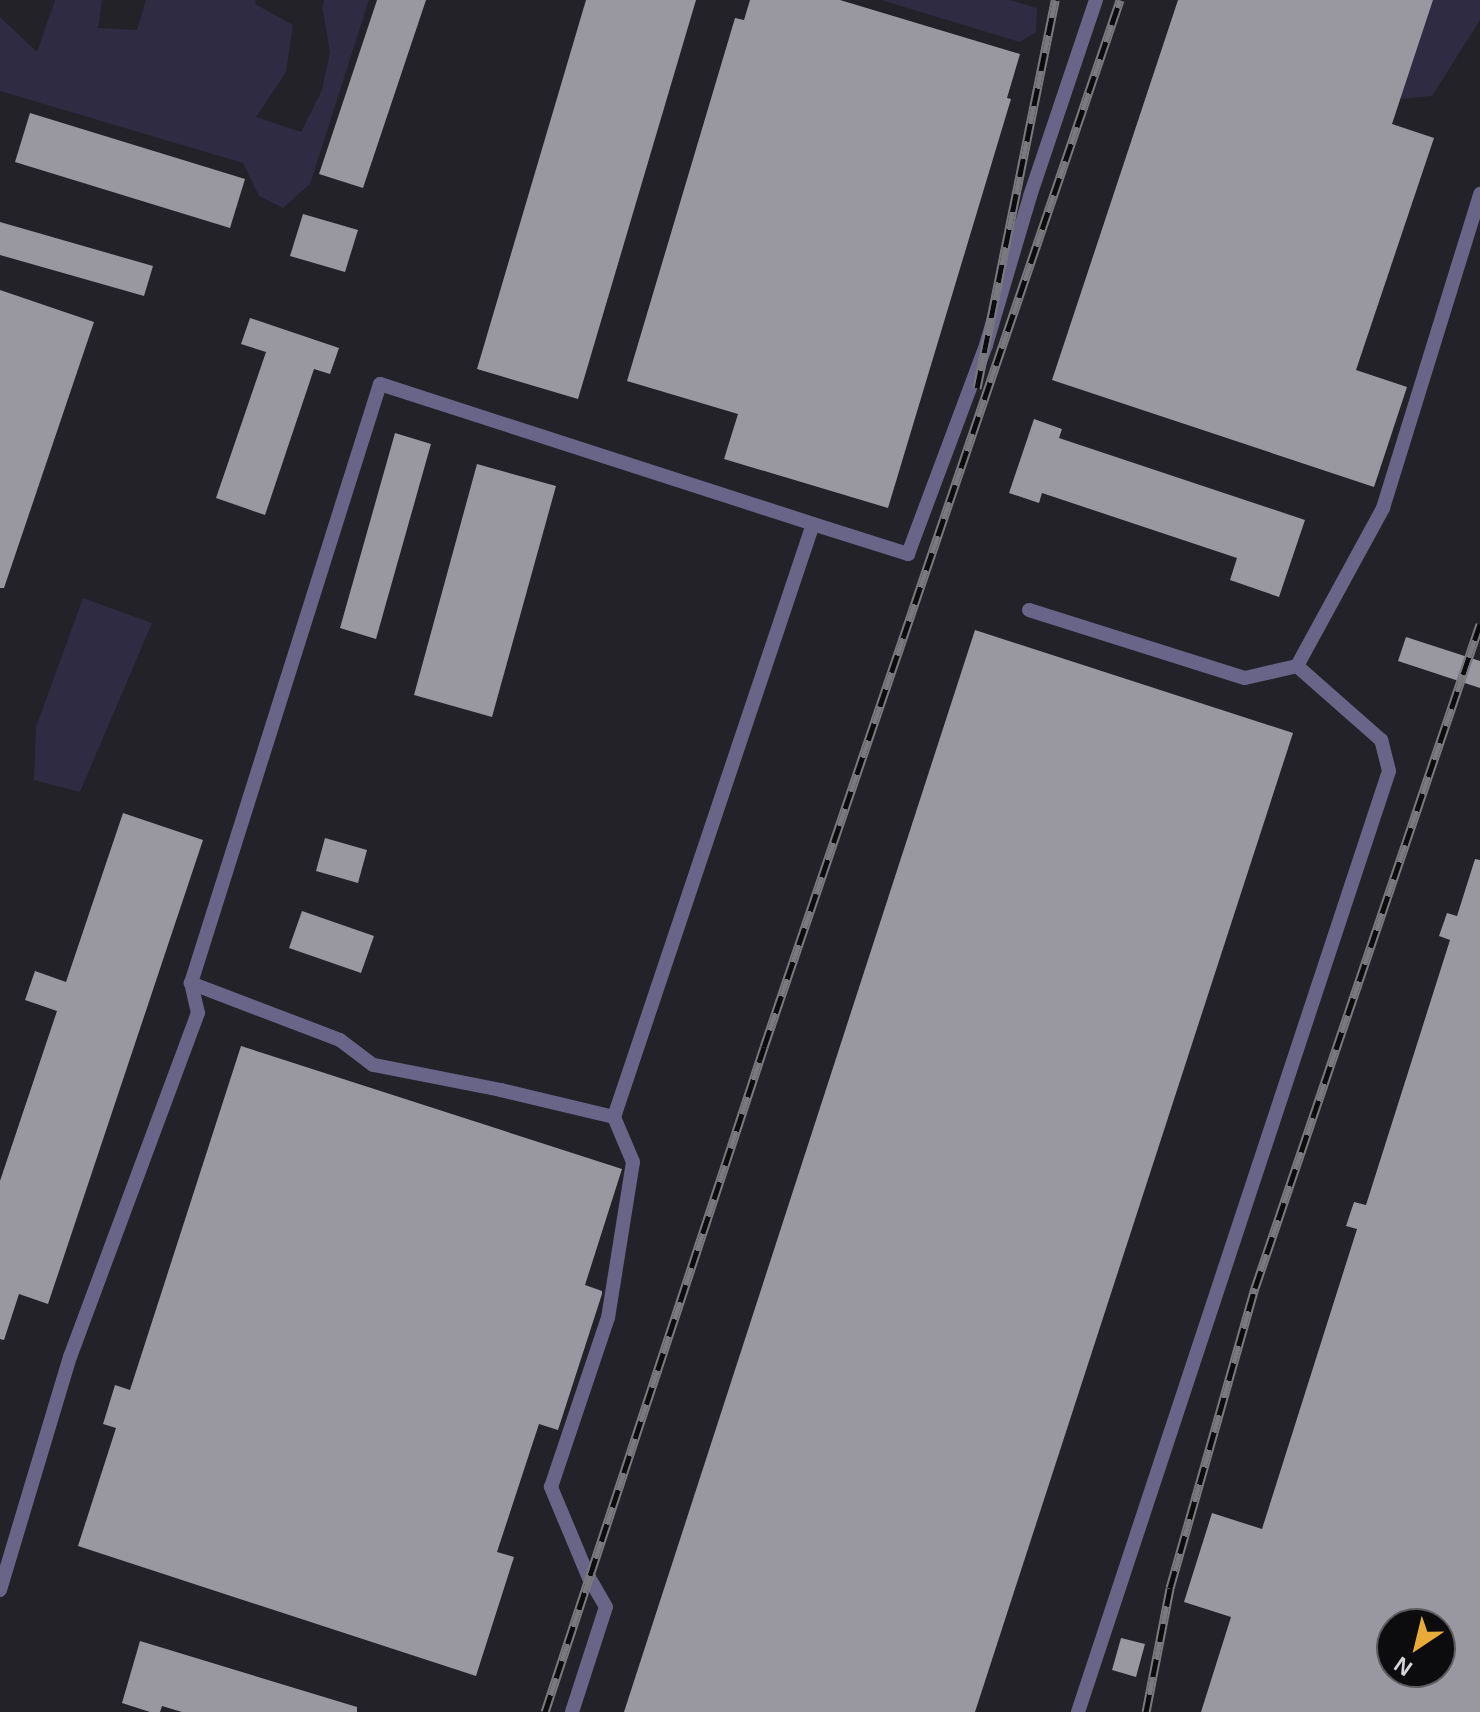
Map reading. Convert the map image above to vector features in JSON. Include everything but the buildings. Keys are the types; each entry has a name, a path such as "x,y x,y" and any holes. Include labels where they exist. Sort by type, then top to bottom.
{"lane":[{"path":"0,1590 70,1357 198,1013 191,983 380,384 908,554 986,345 1030,196 1096,0"},
{"path":"1029,610 1245,678 1297,666 1383,508 1480,194"},
{"path":"572,1712 606,1607 589,1578 551,1487 608,1318 633,1162 614,1117 813,524"},
{"path":"1078,1712 1389,771 1381,740 1297,666"},
{"path":"191,983 340,1040 373,1065 501,1090 614,1117"}],"shaded area":[{"path":"55,0 102,0 98,28 137,30 146,0 256,0 255,4 293,25 286,72 256,117 301,132 322,90 330,52 322,7 324,0 369,0 310,184 283,208 259,196 243,163 0,91 0,17 37,52"},
{"path":"881,0 1010,0 1037,8 1036,32 1020,42"},
{"path":"1433,0 1480,0 1480,20 1432,96 1400,99"},
{"path":"83,598 152,623 80,792 34,780 36,727"}],"railway":[{"path":"977,388 1055,0"},
{"path":"545,1712 764,1047 1120,0"},
{"path":"1146,1712 1170,1588 1255,1288 1480,624"}]}
